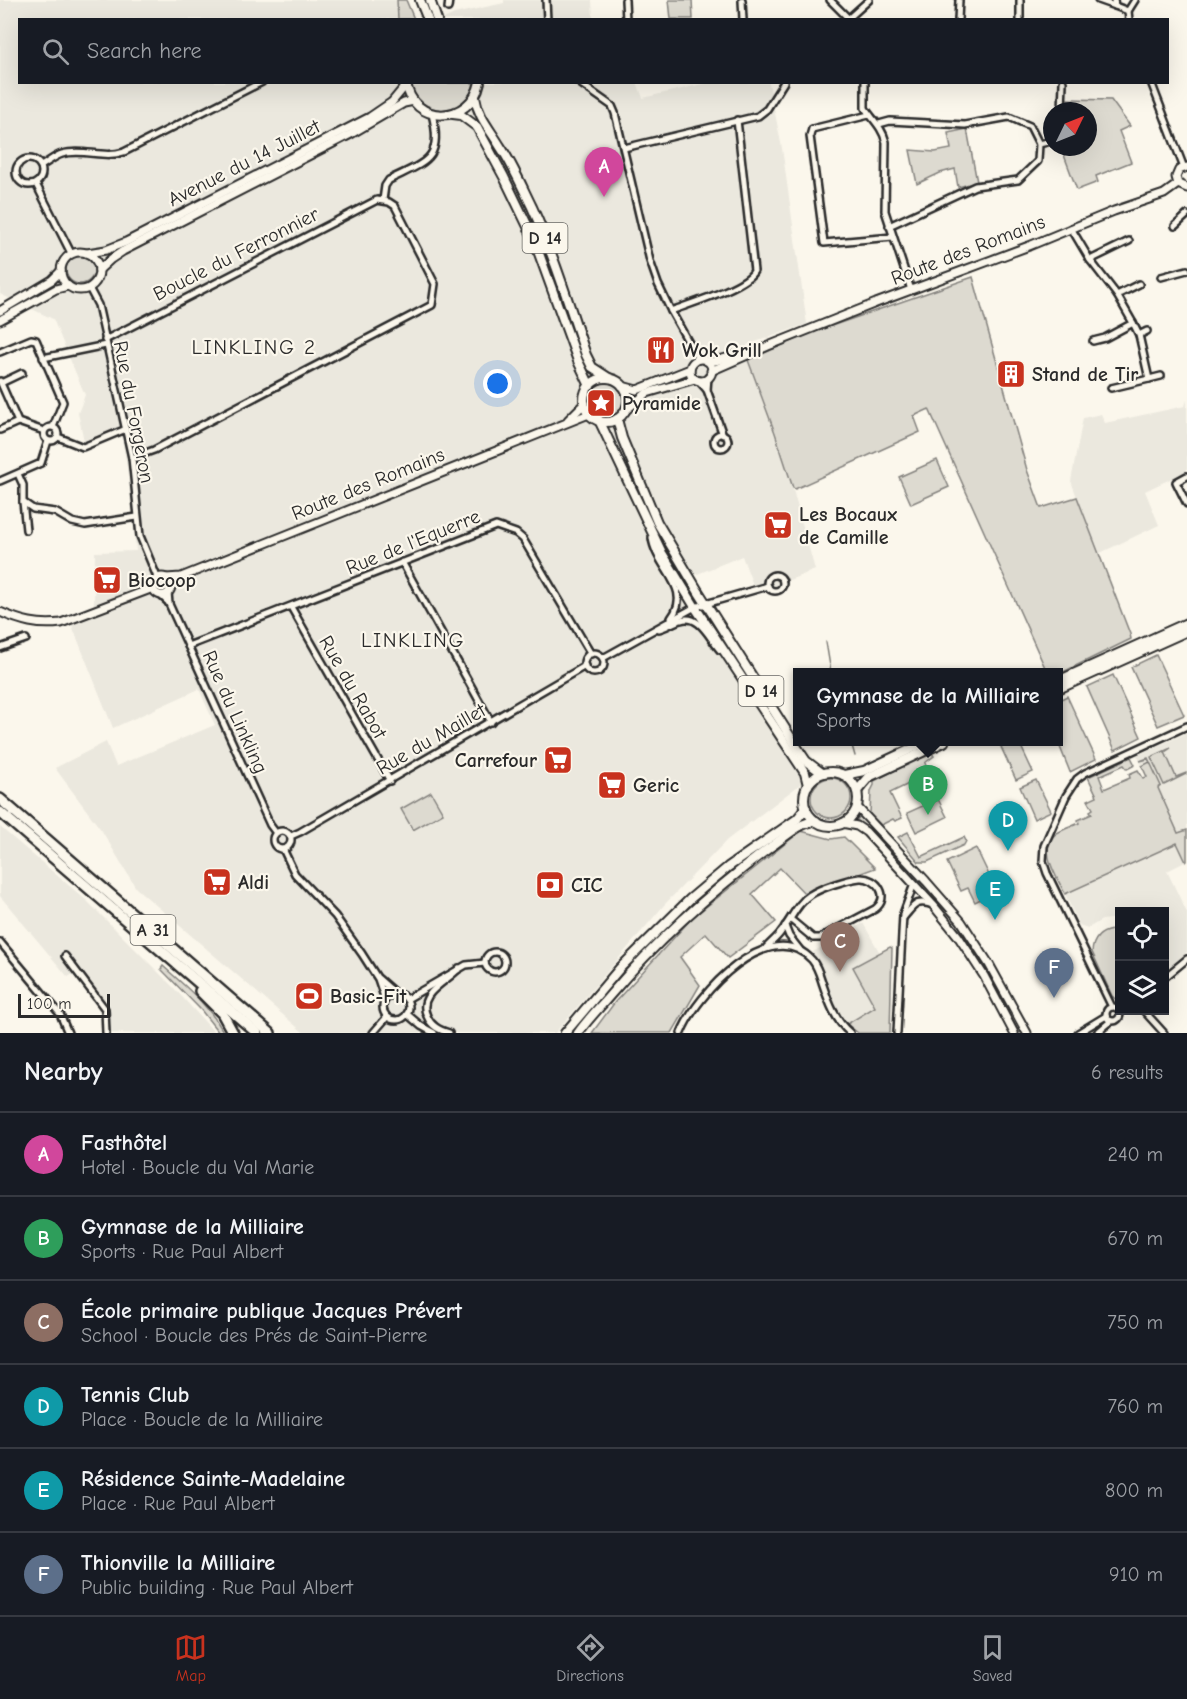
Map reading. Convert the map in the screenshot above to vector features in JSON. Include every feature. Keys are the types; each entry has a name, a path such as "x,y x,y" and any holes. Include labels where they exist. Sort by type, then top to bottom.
{"highway":[{"name":"A 31","path":"0,799 270,1033"},
{"name":"A 31","path":"0,812 257,1033"},
{"path":"152,942 217,1007 233,1033"},
{"path":"239,1004 251,1009 279,1033"}],"main road":[{"path":"420,0 427,18"},
{"path":"430,0 436,18"},
{"path":"406,84 414,101 424,110 441,115 453,114 466,108 475,97 480,84"},
{"name":"Avenue du 14 Juillet","path":"87,253 106,250 126,242 363,121 392,102 406,84"},
{"name":"D 14","path":"475,97 477,110 501,147 533,208 586,355 592,367 609,378"},
{"name":"Avenue du 14 Juillet","path":"99,270 123,251 374,123 396,107 414,101"},
{"name":"D 14","path":"453,114 461,115 477,127 504,177 533,237 578,362 590,386"},
{"path":"1185,168 1176,175 1178,184 1187,188"},
{"name":"Route des Romains","path":"698,359 707,361 728,358 768,345 1164,194 1178,184"},
{"path":"82,251 87,253 96,260 99,270 97,280 89,288 78,290 68,286 61,271 63,261 71,253 82,251"},
{"path":"0,311 52,280 61,271"},
{"path":"0,320 56,289 68,286"},
{"name":"Route des Romains","path":"626,410 647,393 710,374 768,345"},
{"path":"622,386 630,389 645,388 690,369 692,363 698,359"},
{"path":"707,361 710,374"},
{"path":"690,369 696,379"},
{"path":"609,378 622,386 627,393 628,402 626,410 617,419 599,420 589,414 585,394 590,386 609,378"},
{"name":"Route des Romains","path":"567,422 585,403"},
{"name":"Route des Romains","path":"166,578 181,577 589,414"},
{"name":"D 14","path":"617,419 622,438 657,522 793,741"},
{"name":"D 14","path":"599,420 652,536 695,607 805,774 808,785"},
{"path":"158,577 166,578 170,582 169,589 159,594 153,588 154,581 158,577"},
{"name":"Route des Romains","path":"169,589 181,577"},
{"path":"0,612 23,622 54,624 153,588"},
{"path":"1063,679 1187,623"},
{"path":"1063,687 1187,631"},
{"name":"D 14","path":"796,746 806,761 822,773"},
{"path":"844,775 864,771 916,746"},
{"path":"857,791 869,777 934,746"},
{"path":"842,823 852,816 857,807 857,791 844,775 833,772 822,773 808,785 805,795 806,808 816,820 829,825 842,823 857,826 866,832 933,905 958,936 984,976 1014,1033"},
{"path":"857,807 961,921 989,964 1027,1033"},
{"path":"565,1033 620,968 690,899 728,867 797,819 806,808"},
{"path":"578,1033 623,980 699,903 775,844 801,826 816,820"}],"street":[{"path":"448,8 449,0"},
{"path":"546,0 547,18"},
{"path":"625,0 626,18"},
{"path":"742,0 743,18"},
{"path":"830,0 848,18"},
{"path":"850,18 869,0"},
{"path":"958,0 958,18"},
{"path":"1020,0 1020,18"},
{"path":"1098,0 1115,3 1128,11"},
{"path":"1129,18 1128,11 1136,0"},
{"path":"41,166 61,154 115,155 124,152 258,84"},
{"path":"581,84 612,106 650,261 671,311 698,359"},
{"path":"624,148 758,116 767,109 783,84"},
{"path":"865,84 865,108 879,124 886,141 885,211 911,290"},
{"path":"1062,102 1063,84"},
{"path":"1152,84 1185,168"},
{"path":"132,458 153,450 432,305 435,284 395,206 383,200 389,180 428,160 434,152 435,126 432,114"},
{"path":"435,126 441,115"},
{"path":"869,115 812,129 810,136 824,243 893,237"},
{"path":"879,124 890,121 965,125 1009,117 1030,126 1039,144 1038,161 1018,180 975,186 890,226"},
{"path":"671,311 740,284 754,271 737,120"},
{"path":"1039,144 1043,143"},
{"path":"23,160 35,160 41,166 42,176 36,184 28,185 20,181 16,175 17,166 23,160"},
{"path":"36,184 71,253"},
{"name":"Boucle du Ferronnier","path":"44,358 105,342 369,202 383,200"},
{"path":"1175,226 1187,215"},
{"path":"1071,228 1133,323 1139,335 1149,379"},
{"path":"1090,260 1129,241"},
{"path":"1161,277 1187,270"},
{"path":"1117,296 1139,284"},
{"name":"Rue du Forgeron","path":"89,288 98,305 126,429 144,547 158,577"},
{"path":"1093,341 1105,339 1133,323"},
{"path":"1139,335 1147,331"},
{"path":"0,352 32,339 36,340 63,402 53,427"},
{"path":"18,422 0,382 22,373"},
{"path":"707,390 710,374"},
{"path":"1111,388 1161,376"},
{"path":"696,379 707,390 723,435"},
{"path":"0,430 18,422 44,431"},
{"path":"44,431 46,428 53,427"},
{"path":"53,427 58,432 58,437"},
{"path":"58,437 83,447 126,429"},
{"path":"44,431 44,436 48,441"},
{"path":"48,441 55,441 58,437"},
{"path":"0,481 41,463 48,441"},
{"path":"18,474 23,485 26,530"},
{"path":"1187,476 1176,482 1187,504"},
{"path":"23,502 33,509 55,512 72,522 84,525 138,517"},
{"name":"Rue de l'Equerre","path":"188,646 495,526 516,533 524,539 591,654"},
{"path":"652,536 654,550 679,596 677,610 668,622"},
{"path":"402,562 490,722"},
{"path":"603,658 695,607 768,586"},
{"name":"Rue du Linkling","path":"169,589 169,603 270,825 276,833"},
{"name":"Rue du Linkling","path":"159,594 169,603"},
{"name":"Rue du Rabot","path":"291,607 390,781"},
{"path":"651,631 681,620 693,620 700,624 732,663"},
{"path":"0,648 26,639"},
{"path":"591,654 598,654 603,658 604,666 599,671 591,672 585,666 585,660 591,654"},
{"name":"Rue du Maillet","path":"291,836 390,781 585,666"},
{"path":"1115,1008 1112,1006 1047,873 1043,861 1044,846 1066,796 1077,778 1085,772 1187,726"},
{"path":"284,831 291,836 290,845 283,849 277,848 273,843 276,833 284,831"},
{"path":"283,849 292,869 335,915 378,979 385,1000 383,1007 387,1017"},
{"path":"681,1033 696,1007 717,982 744,961 765,949 809,895 857,879 872,881 877,884 882,893 881,903 875,909 820,938 813,938 790,919"},
{"path":"897,1033 903,918 914,884"},
{"path":"903,918 915,904 922,902 933,905"},
{"path":"785,926 789,936 801,952 815,964 833,1012 850,1033"},
{"path":"0,942 60,1014 68,1033"},
{"path":"765,949 784,946 801,952"},
{"path":"65,957 105,1009 106,1033"},
{"path":"1169,974 1187,959"},
{"path":"407,999 459,968 474,963 485,963"},
{"path":"449,1033 432,1024 426,1016 424,1007 435,987 459,968"},
{"path":"378,979 396,994 407,999 409,1006 407,1014 398,1020 387,1017"},
{"path":"385,1000 396,994"},
{"path":"1106,1016 1106,1011 1112,1006"},
{"path":"407,1014 434,1033"},
{"path":"1097,1033 1111,1021 1118,1019 1119,1015"},
{"path":"1148,1015 1164,1033"},
{"path":"1106,1016 1111,1021"},
{"path":"1078,1033 1106,1016"},
{"path":"373,1033 387,1017"}],"shaded area":[{"path":"0,0 397,0 398,18 18,18 18,84 638,84 643,98 703,84 769,84 782,148 807,324 747,345 748,360 790,479 815,570 756,593 742,556 695,575 793,732 793,746 803,746 822,768 813,772 727,840 665,904 555,1033 304,1033 136,888 102,831 55,768 106,742 116,766 215,725 199,689 113,728 71,623 94,604 95,552 136,551 127,467 120,427 84,441 78,413 85,395 53,319 0,294"},
{"path":"397,0 406,0 414,18 398,18"},
{"path":"504,0 592,0 593,18 446,18 454,14 504,3"},
{"path":"669,0 692,0 693,18 671,18"},
{"path":"410,84 474,84 470,95 462,103 443,110 432,108 415,95"},
{"path":"1068,99 1111,100 1130,126 1119,131 1131,162 1096,176 1098,182 1077,190 1064,156 1097,156 1097,102 1068,102"},
{"path":"967,129 977,182 958,187 955,169 917,184 910,150 935,152 951,149 948,133"},
{"path":"80,256 90,260 94,270 90,280 80,284 70,280 66,270 70,260"},
{"path":"973,277 1027,470 1041,508 1077,497 1131,639 1063,672 1063,668 1045,668 929,409 914,416 920,432 793,488 748,360 811,333"},
{"path":"606,383 619,388 624,401 619,414 606,419 593,414 588,401 593,388"},
{"path":"1187,400 1187,471 1145,491 1159,525 1098,554 1071,481 1083,418 1101,414 1105,423 1185,406"},
{"path":"937,460 949,487 911,504 899,477"},
{"path":"1156,655 1184,715 1158,726 1131,667"},
{"path":"1113,675 1141,737 1115,750 1087,687"},
{"path":"1067,696 1096,759 1070,772 1060,746 1063,746 1063,698"},
{"path":"1187,733 1187,861 1167,871 1187,913 1187,952 1169,968 1169,907 1115,907 1115,918 1102,920 1088,928 1079,925 1065,894 1177,843 1137,755"},
{"path":"1021,746 1033,772 1016,780 1001,747"},
{"path":"1171,748 1165,752 1176,777 1186,774 1164,785 1151,757"},
{"path":"931,752 934,756 925,763 929,774 890,793 902,818 895,821 893,819 881,825 870,814 874,781"},
{"path":"1131,757 1135,765 1127,769 1124,765 1099,776 1104,789 1130,778 1129,774 1138,770 1143,778 1147,777 1142,766 1150,762 1161,786 1158,788 1178,833 1187,830 1187,861 1177,843 1065,894 1050,864 1048,847 1051,840 1057,833 1092,814 1090,811 1093,809 1088,800 1097,796 1088,777"},
{"path":"831,778 845,784 851,798 845,812 831,818 817,812 811,798 817,784"},
{"path":"1036,780 1051,811 1034,819 1020,787"},
{"path":"431,792 443,813 413,830 401,809"},
{"path":"938,799 947,817 916,832 907,813"},
{"path":"860,816 955,919 979,954 1023,1033 1020,1033 979,961 951,922 871,832 856,821"},
{"path":"0,827 86,900 174,988 215,1033 110,1033 110,1014 106,1004 80,970 68,977 0,896"},
{"path":"801,831 831,839 844,837 875,868 805,894 780,868 752,894 776,922 728,958 706,933 680,957 700,985 672,1033 592,1033 615,1002 692,918"},
{"path":"908,832 921,857 964,837 966,841 964,845 927,862 919,862 898,837"},
{"path":"976,848 990,877 998,874 1004,887 975,902 968,888 961,891 947,862"},
{"path":"863,923 880,953 853,967 875,1007 847,1024 835,1004 821,965 813,952"},
{"path":"1115,931 1115,999 1092,952 1098,937"},
{"path":"892,948 890,1033 858,1033 847,1024 875,1007 853,967"},
{"path":"163,966 204,1005 224,1033 219,1033 201,1010 161,969"}],"waterway":[{"path":"826,642 830,668"},
{"path":"852,746 855,756"}],"place":[{"name":"Fasthôtel","path":"604,197"},
{"name":"Wok Grill","path":"661,350"},
{"name":"Stand de Tir","path":"1011,374"},
{"name":"Pyramide","path":"601,403"},
{"name":"Les Bocaux de Camille","path":"778,525"},
{"name":"Biocoop","path":"107,580"},
{"name":"Carrefour","path":"558,760"},
{"name":"Geric","path":"612,785"},
{"name":"Gymnase de la Milliaire","path":"928,815"},
{"name":"Tennis Club","path":"1008,851"},
{"name":"Aldi","path":"217,882"},
{"name":"CIC","path":"550,885"},
{"name":"Résidence Sainte-Madelaine","path":"995,920"},
{"name":"École primaire publique Jacques Prévert","path":"840,972"},
{"name":"Basic-Fit","path":"309,996"},
{"name":"Thionville la Milliaire","path":"1054,998"}],"district":[{"name":"LINKLING 2","path":"254,347"},
{"name":"LINKLING","path":"413,640"}]}
